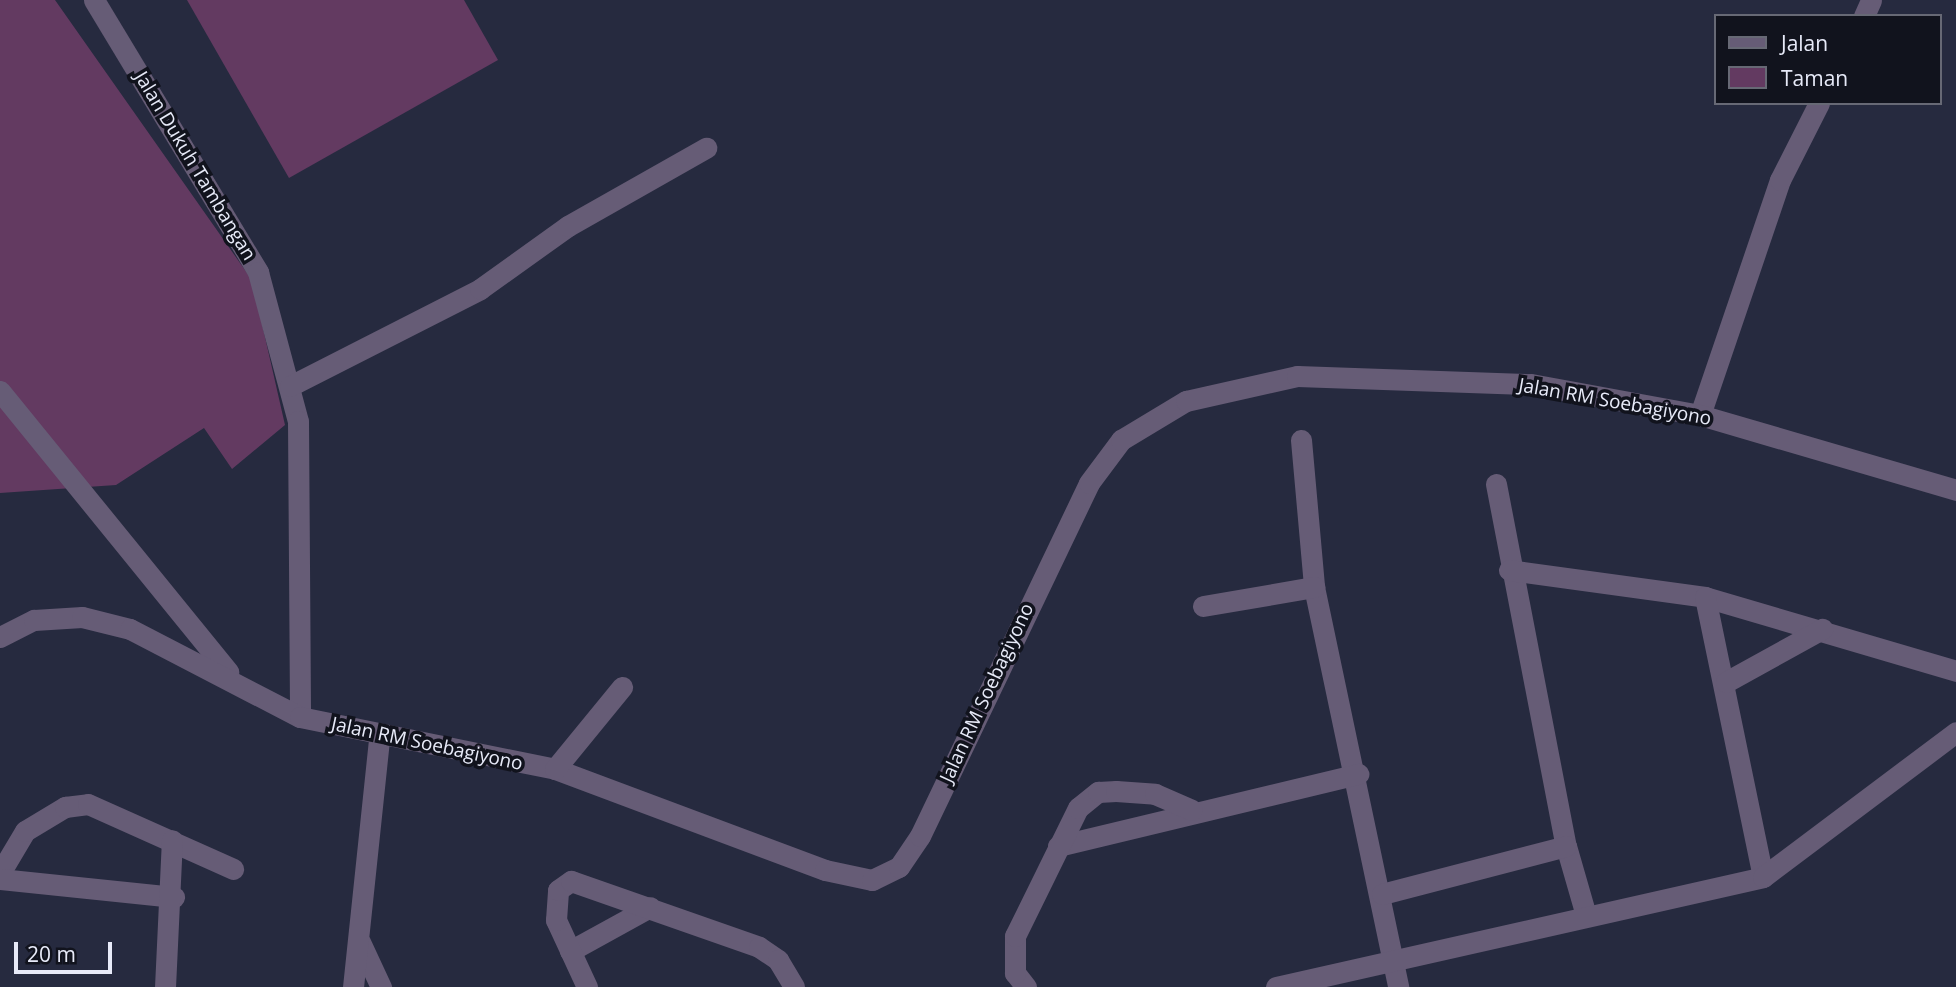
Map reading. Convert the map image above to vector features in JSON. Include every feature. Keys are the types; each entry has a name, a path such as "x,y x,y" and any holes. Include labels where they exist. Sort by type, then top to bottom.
{"street":[{"name":"Jalan Dukuh Tambangan","path":"94,0 258,272 298,421 300,717"},
{"path":"1700,415 1780,180 1818,105"},
{"path":"290,386 480,289 568,226 706,148"},
{"name":"Jalan RM Soebagiyono","path":"0,637 34,620 82,617 184,651 239,685 300,717 379,738 555,769 825,870 885,878 920,836 1089,482 1121,440 1153,417 1227,390 1325,375 1531,384 1700,415 1956,490"},
{"path":"0,391 239,685"},
{"path":"1301,440 1314,587 1358,774 1382,894 1390,959 1398,987"},
{"path":"1496,484 1509,570 1566,846 1585,912"},
{"path":"1509,570 1705,597 1822,629 1956,671"},
{"path":"1203,607 1314,587"},
{"path":"1705,597 1726,682 1763,877"},
{"path":"1726,682 1822,629"},
{"path":"555,769 622,687"},
{"path":"1276,987 1585,912 1763,877 1956,732"},
{"path":"353,987 360,942 379,738"},
{"path":"1058,846 1192,810 1358,774"},
{"path":"1026,987 1015,973 1015,936 1078,808 1098,792 1155,794 1192,810"},
{"path":"0,873 25,831 65,807 88,804 233,869"},
{"path":"164,987 174,897 172,841"},
{"path":"1382,894 1566,846"},
{"path":"0,879 174,897"},
{"path":"587,987 570,951 555,907 564,883 605,888 650,908 759,947 778,960 794,987"},
{"path":"570,951 650,908"},
{"path":"360,942 381,987"}],"green space":[{"path":"0,0 55,0 252,280 285,425 232,469 204,428 116,485 0,493"},
{"path":"187,0 464,0 498,60 289,178"}]}
